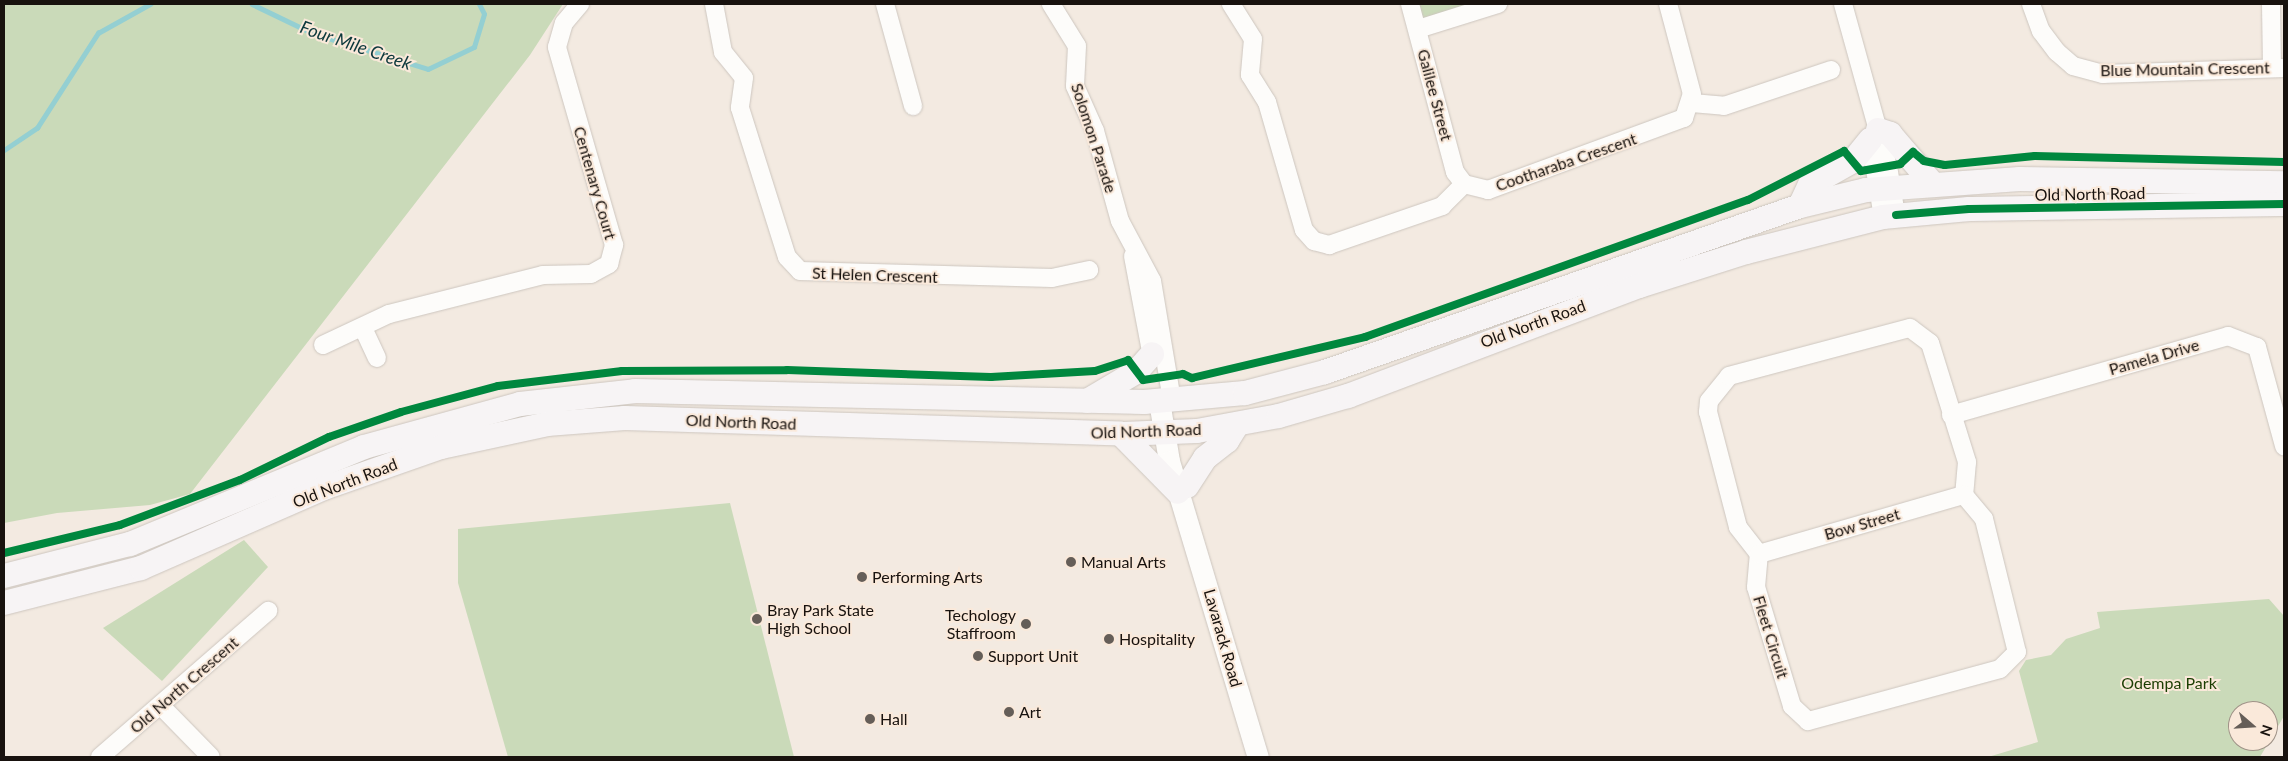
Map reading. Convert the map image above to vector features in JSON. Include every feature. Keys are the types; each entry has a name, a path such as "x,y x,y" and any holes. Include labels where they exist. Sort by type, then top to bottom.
{"main road":[{"path":"1800,206 1810,185 1853,161 1874,135 1890,134 1931,182"},
{"name":"Old North Road","path":"4,576 130,544 364,447 520,404 635,391 694,390 1087,401 1166,401 1245,393 1324,372 1800,206 1886,187 1931,182 2284,183"},
{"name":"Old North Road","path":"4,603 141,568 324,488 441,447 547,424 625,418 1121,434 1171,433 1237,425 1348,396 1639,286 1746,252 1890,216 1969,209 2284,204"},
{"path":"1087,401 1136,372 1152,354"},
{"path":"1121,434 1183,489 1205,458 1227,441 1237,425"}],"street":[{"name":"Centenary Court","path":"323,345 363,328 389,314 544,275 591,274 609,264 614,245 557,47 564,23 580,4"},
{"name":"St Helen Crescent","path":"714,4 723,52 744,78 740,108 787,258 800,271 1052,278 1089,270"},
{"path":"885,4 913,106"},
{"name":"Solomon Parade","path":"1051,4 1077,46 1075,86 1095,131 1132,248 1152,354 1166,401"},
{"path":"1231,4 1253,39 1250,75 1267,102 1308,236 1320,244 1339,243 1442,206 1464,184"},
{"name":"Galilee Street","path":"1410,4 1455,172 1464,184"},
{"path":"1418,29 1498,4"},
{"path":"1668,4 1692,103 1724,106 1831,70"},
{"path":"1843,4 1886,187 1890,216"},
{"name":"Blue Mountain Crescent","path":"2031,4 2041,31 2073,66 2103,74 2278,68"},
{"path":"2271,4 2278,68"},
{"name":"Cootharaba Crescent","path":"1464,184 1488,190 1664,128 1684,118 1692,103"},
{"name":"Solomon Parade","path":"1132,248 1152,281 1166,401"},
{"path":"363,328 377,358"},
{"path":"1759,554 1738,527 1708,412 1712,392 1724,379 1910,328 1930,343 1967,462 1964,495"},
{"name":"Pamela Drive","path":"1951,415 2228,336 2257,347 2284,446"},
{"name":"Lavarack Road","path":"1166,401 1189,518 1258,757"},
{"name":"Bow Street","path":"1759,554 1964,495"},
{"name":"Fleet Circuit","path":"1759,554 1756,587 1792,706 1803,719 1819,721 2000,669 2015,658 2017,643 1984,519 1964,495"},
{"name":"Old North Crescent","path":"100,757 161,706 268,611"},
{"path":"161,706 211,757"}],"green space":[{"path":"4,4 563,4 530,55 190,494 150,505 57,513 4,523"},
{"path":"1415,4 1484,4 1421,23"},
{"path":"730,503 794,757 508,757 458,583 458,529"},
{"path":"244,540 268,567 162,681 103,628"},
{"name":"Odempa Park","path":"2269,599 2284,616 2284,716 2278,726 2278,701 2228,701 2228,751 2264,751 2260,757 1988,757 2038,742 2019,671 2026,660 2051,655 2066,639 2100,628 2097,612"}],"waterway":[{"name":"Four Mile Creek","path":"4,150 37,128 98,33 150,4"},
{"name":"Four Mile Creek","path":"252,4 312,33 428,69 474,47 484,14 479,4"}],"cycle path":[{"path":"4,553 120,525 240,480 329,437 401,412 498,386 622,371 787,370 991,377 1095,371 1128,360 1143,380 1183,374 1192,378 1365,337 1748,200 1844,151 1861,171 1900,164 1913,152 1924,161 1945,165 2035,156 2284,162"},
{"path":"1896,215 1969,209 2284,204"}],"place":[{"name":"Manual Arts","path":"1071,562"},
{"name":"Performing Arts","path":"862,577"},
{"name":"Bray Park State High School","path":"757,619"},
{"name":"Techology Staffroom","path":"1026,624"},
{"name":"Hospitality","path":"1109,639"},
{"name":"Support Unit","path":"978,656"},
{"name":"Art","path":"1009,712"},
{"name":"Hall","path":"870,719"}]}
